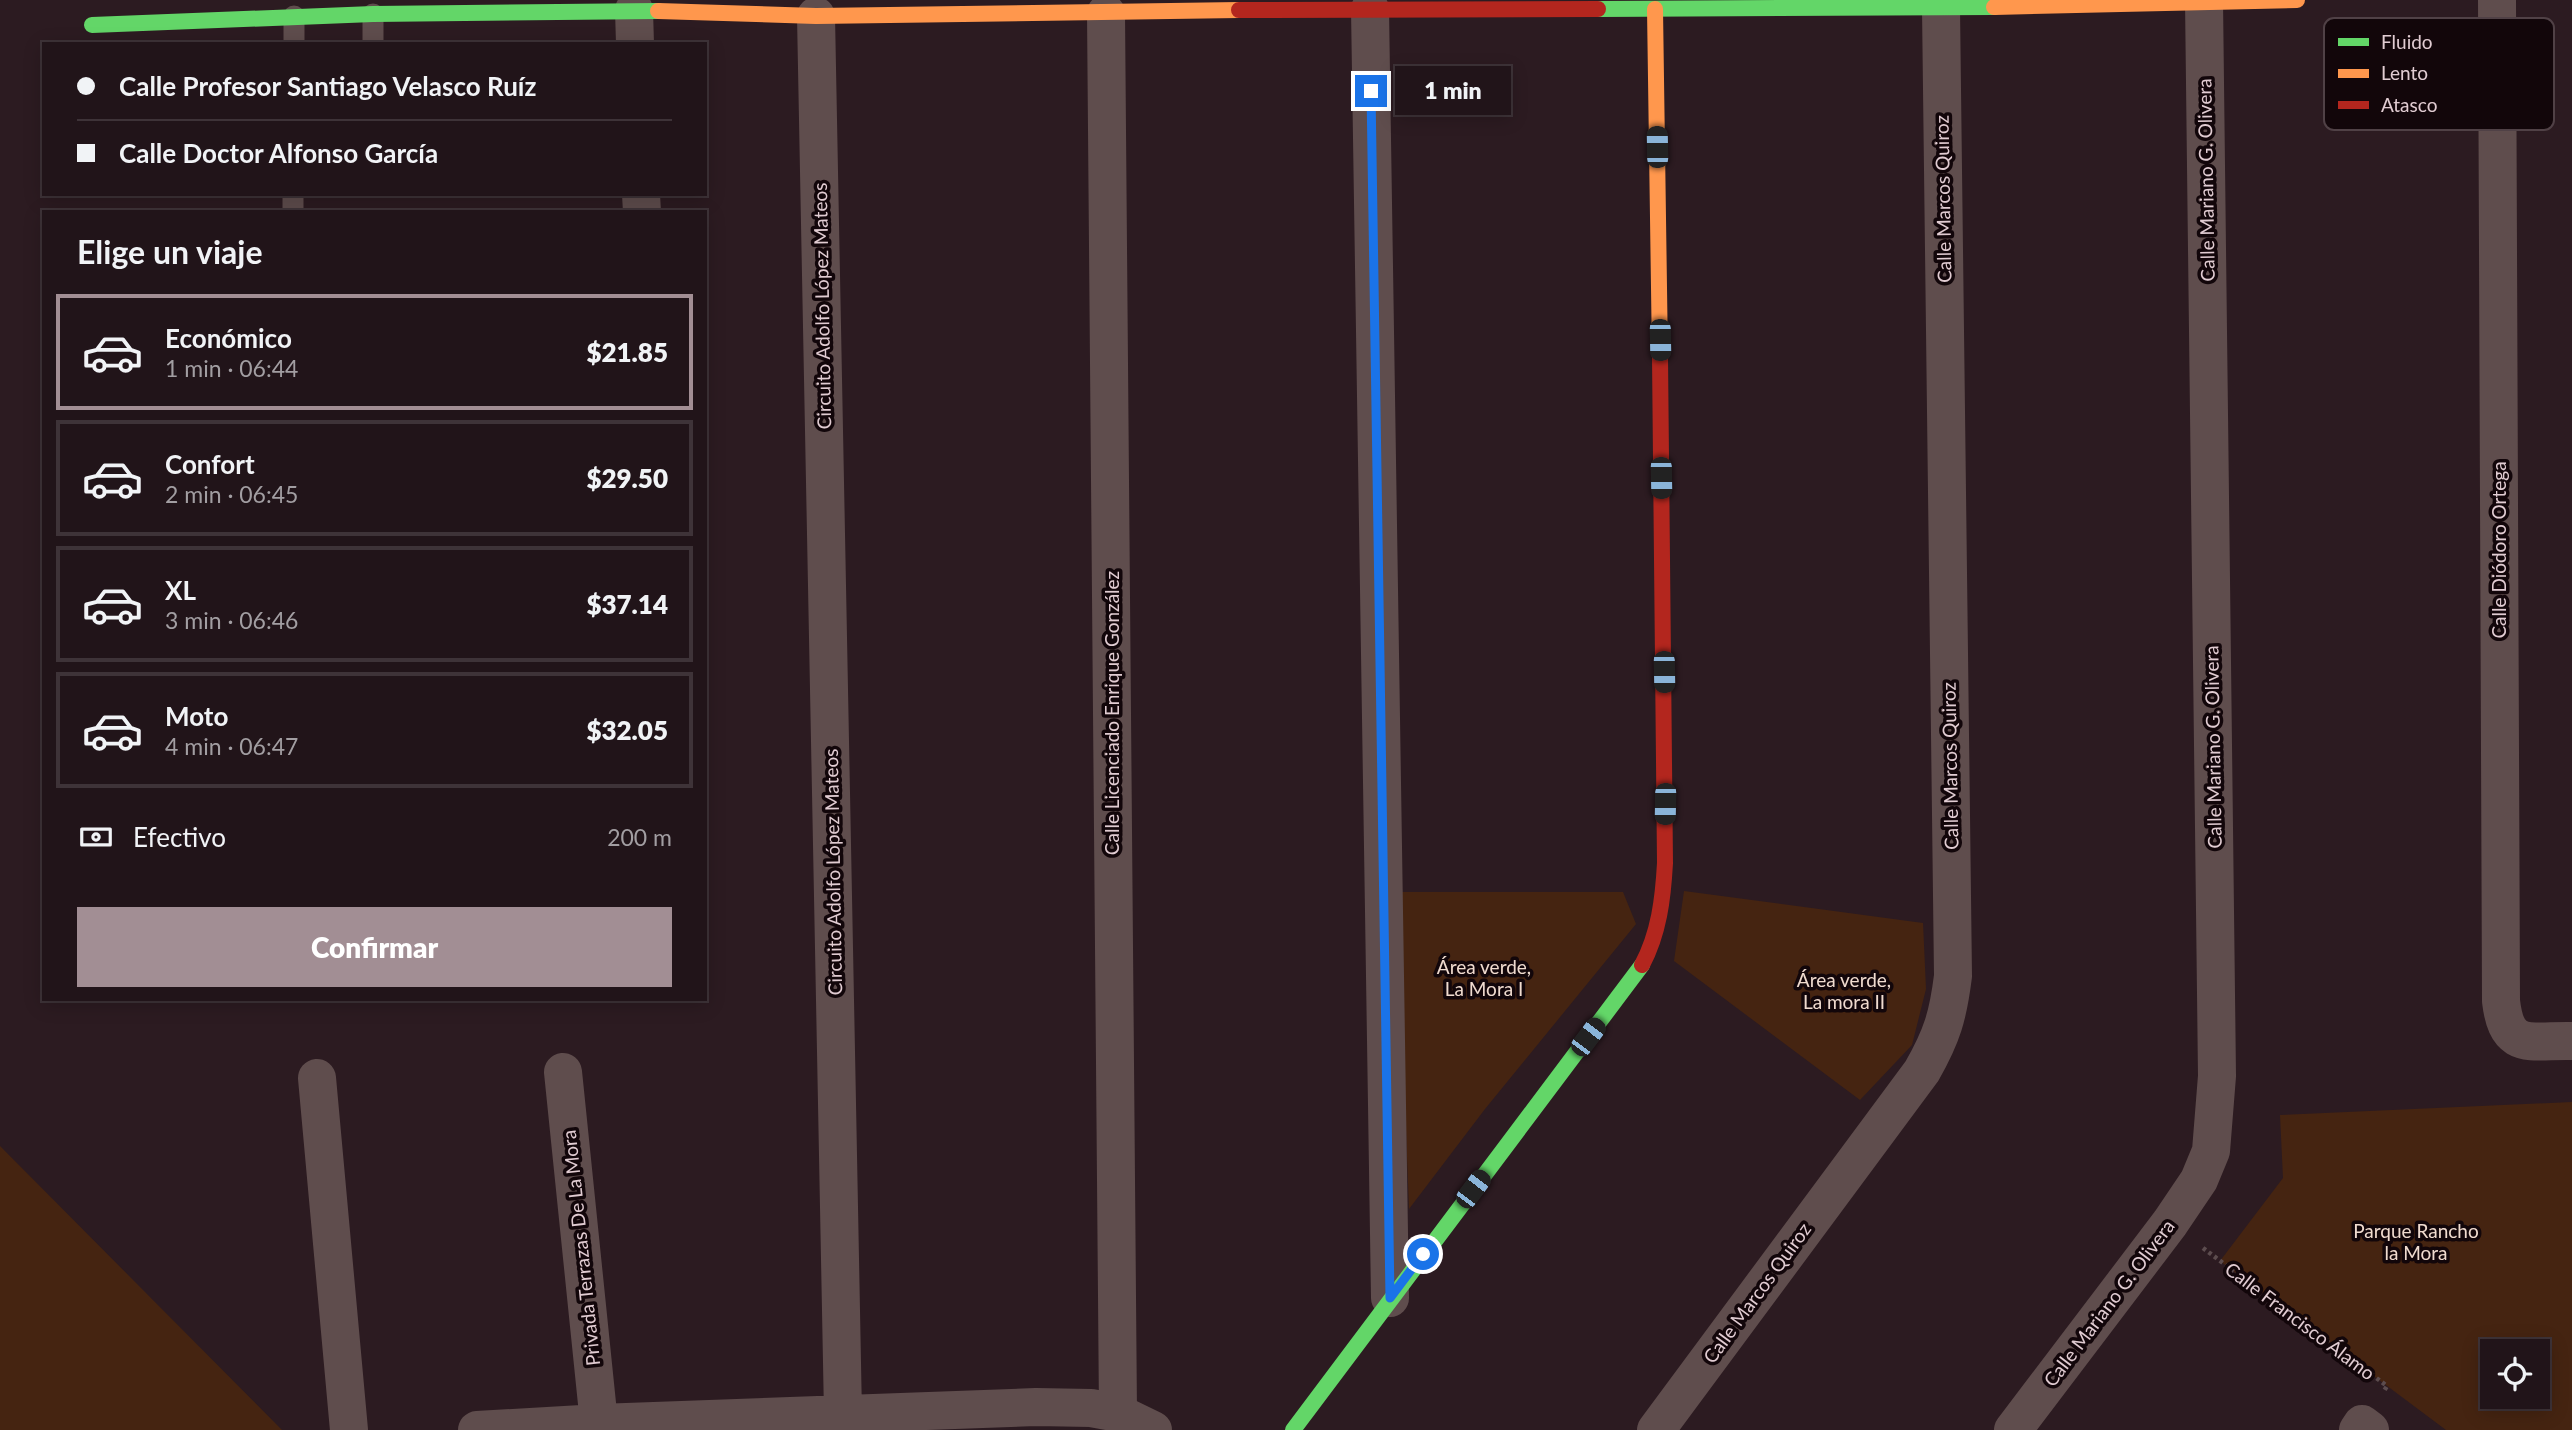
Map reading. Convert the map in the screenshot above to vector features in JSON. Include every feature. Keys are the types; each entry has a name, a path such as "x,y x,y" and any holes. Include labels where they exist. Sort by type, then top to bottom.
{"street":[{"path":"92,25 223,10 294,16 373,14 635,27 795,11 1016,6 1106,13 1322,4 1370,9 1941,8 1984,3 2297,0"},
{"name":"Calle Diódoro Ortega","path":"2497,0 2497,18"},
{"name":"Calle Mariano G. Olivera","path":"2013,1430 2170,1223 2199,1180 2211,1152 2216,1089 2204,1"},
{"name":"Calle Marcos Quiroz","path":"1656,1430 1922,1071 1939,1042 1948,1012 1953,976 1941,8"},
{"path":"1370,9 1390,1298"},
{"path":"1293,1430 1638,972 1652,945 1665,869 1666,782 1655,9"},
{"name":"Circuito Adolfo López Mateos","path":"795,11 843,1414"},
{"name":"Calle Licenciado Enrique González","path":"1106,13 1118,1413"},
{"name":"Calle Diódoro Ortega","path":"2498,130 2501,1000 2503,1022 2509,1033 2522,1040 2572,1041"},
{"name":"Privada Terrazas De La Mora","path":"563,1072 599,1423"},
{"path":"317,1078 348,1427"},
{"path":"477,1430 599,1423 756,1423 843,1414 1036,1407 1091,1408 1118,1413 1153,1430"}],"lane":[{"path":"373,14 373,42"},
{"path":"294,16 294,42"}],"path":[{"name":"Calle Francisco Álamo","path":"2170,1223 2387,1387 2363,1428"}],"green space":[{"name":"Área verde, La mora II","path":"1684,891 1923,923 1926,989 1912,1045 1860,1100 1674,961"},
{"name":"Área verde, La Mora I","path":"1397,892 1623,892 1636,924 1485,1109 1409,1209"},
{"name":"Parque Rancho la Mora","path":"2572,1102 2572,1430 2446,1430 2220,1261 2283,1178 2280,1115"},
{"path":"0,1146 282,1430 0,1430"}],"traffic: fast":[{"path":"1598,9 1994,7"},
{"path":"92,25 373,14 658,11"},
{"path":"1293,1430 1642,965"}],"traffic: slow":[{"path":"1994,7 2297,0"},
{"path":"1655,9 1660,357"},
{"path":"658,11 816,16 1239,10"}],"traffic: jam":[{"path":"1239,10 1598,9"},
{"path":"1642,965 1659,916 1665,863 1660,357"}],"route":[{"path":"1371,91 1390,1298 1423,1254"}]}
